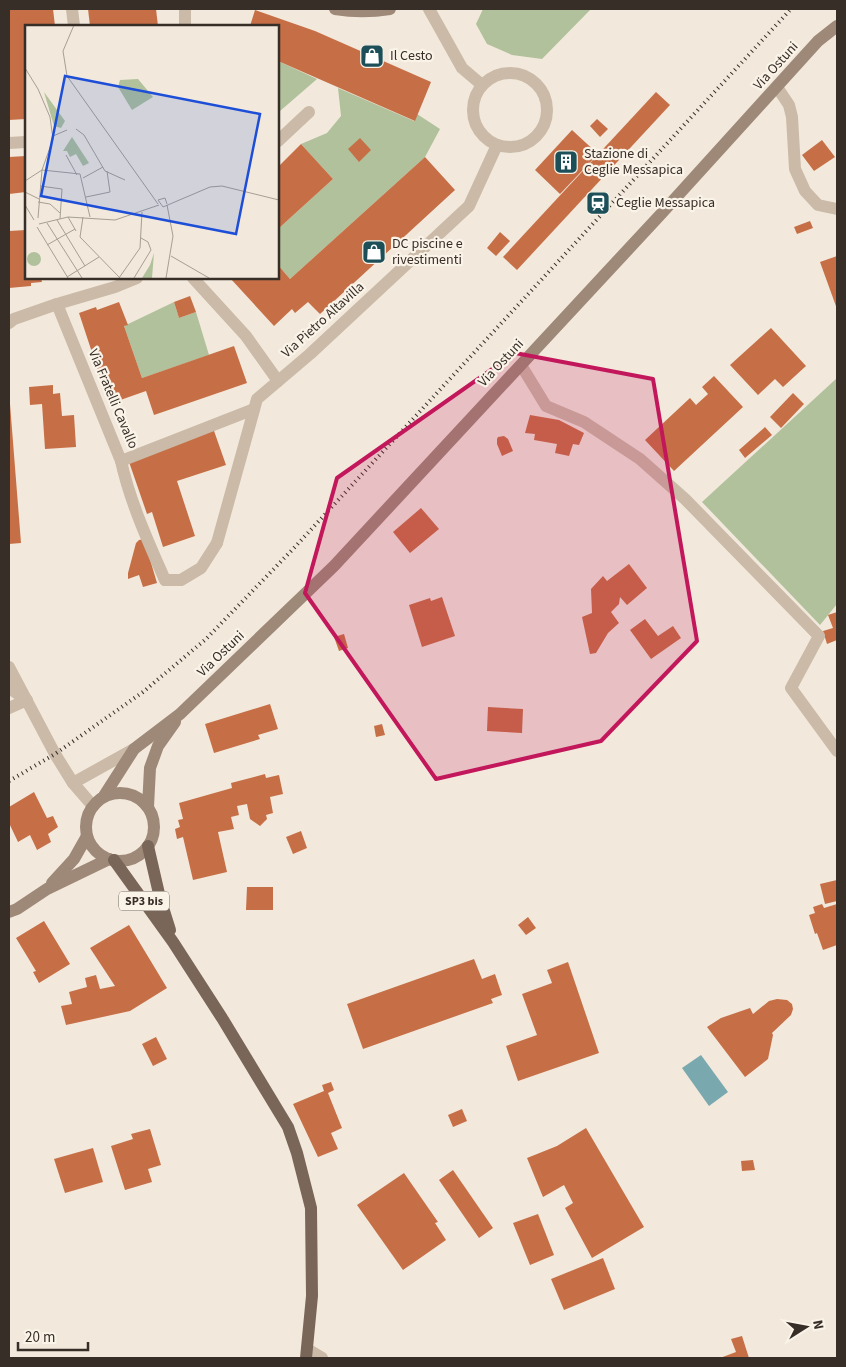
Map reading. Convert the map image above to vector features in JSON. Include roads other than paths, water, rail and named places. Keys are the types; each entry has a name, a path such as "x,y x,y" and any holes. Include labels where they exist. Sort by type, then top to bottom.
{"main road":[{"path":"335,9 372,12 390,9"},
{"name":"Via Ostuni","path":"180,714 334,566 818,41 837,26"},
{"path":"104,796 120,792 128,793 136,796 148,807 154,826 152,836 148,846 137,856 122,861 112,860 99,854 87,836 86,820 88,812 104,796 134,749 180,714"},
{"path":"148,807 150,768 158,746 180,714"},
{"path":"47,889 74,859 87,836"},
{"name":"SP3 bis","path":"148,846 173,942"},
{"path":"9,912 17,909 47,889 112,860"},
{"name":"SP3 bis","path":"112,860 173,942 288,1127 311,1208 312,1296 307,1354"}],"street":[{"path":"72,9 74,25"},
{"path":"185,9 185,25"},
{"path":"429,9 462,68 482,85"},
{"path":"503,73 516,73 527,76 537,84 544,95 547,107 546,119 541,130 533,140 522,145 510,147 497,145 487,139 479,130 474,119 472,107 475,95 482,85 492,77 503,73"},
{"path":"777,87 789,105 792,117 795,169 805,191 818,205 837,209"},
{"path":"279,140 309,112"},
{"path":"9,143 25,142"},
{"name":"Via Pietro Altavilla","path":"121,461 125,478 150,548 165,580 181,580 202,568 217,543 257,398 318,347 469,206 497,145"},
{"path":"9,323 14,319 135,279"},
{"path":"194,279 246,336 278,381"},
{"name":"Via Fratelli Cavallo","path":"57,304 121,461 254,409"},
{"path":"521,364 546,406 584,422 640,459 685,499 819,636 791,688 837,751"},
{"path":"9,667 55,754 73,783 93,806"},
{"path":"9,688 27,700"},
{"path":"9,708 27,700"},
{"path":"73,783 134,749"},
{"path":"307,1354 322,1358"}],"water":[{"path":"701,1055 728,1092 709,1106 682,1068"}],"railway":[{"path":"9,781 55,754 143,692 206,639 294,548 791,9"}],"place":[{"name":"Il Cesto","path":"372,56"},
{"name":"Stazione di Ceglie Messapica","path":"566,162"},
{"name":"Ceglie Messapica","path":"598,203"},
{"name":"DC piscine e rivestimenti","path":"374,252"}]}
